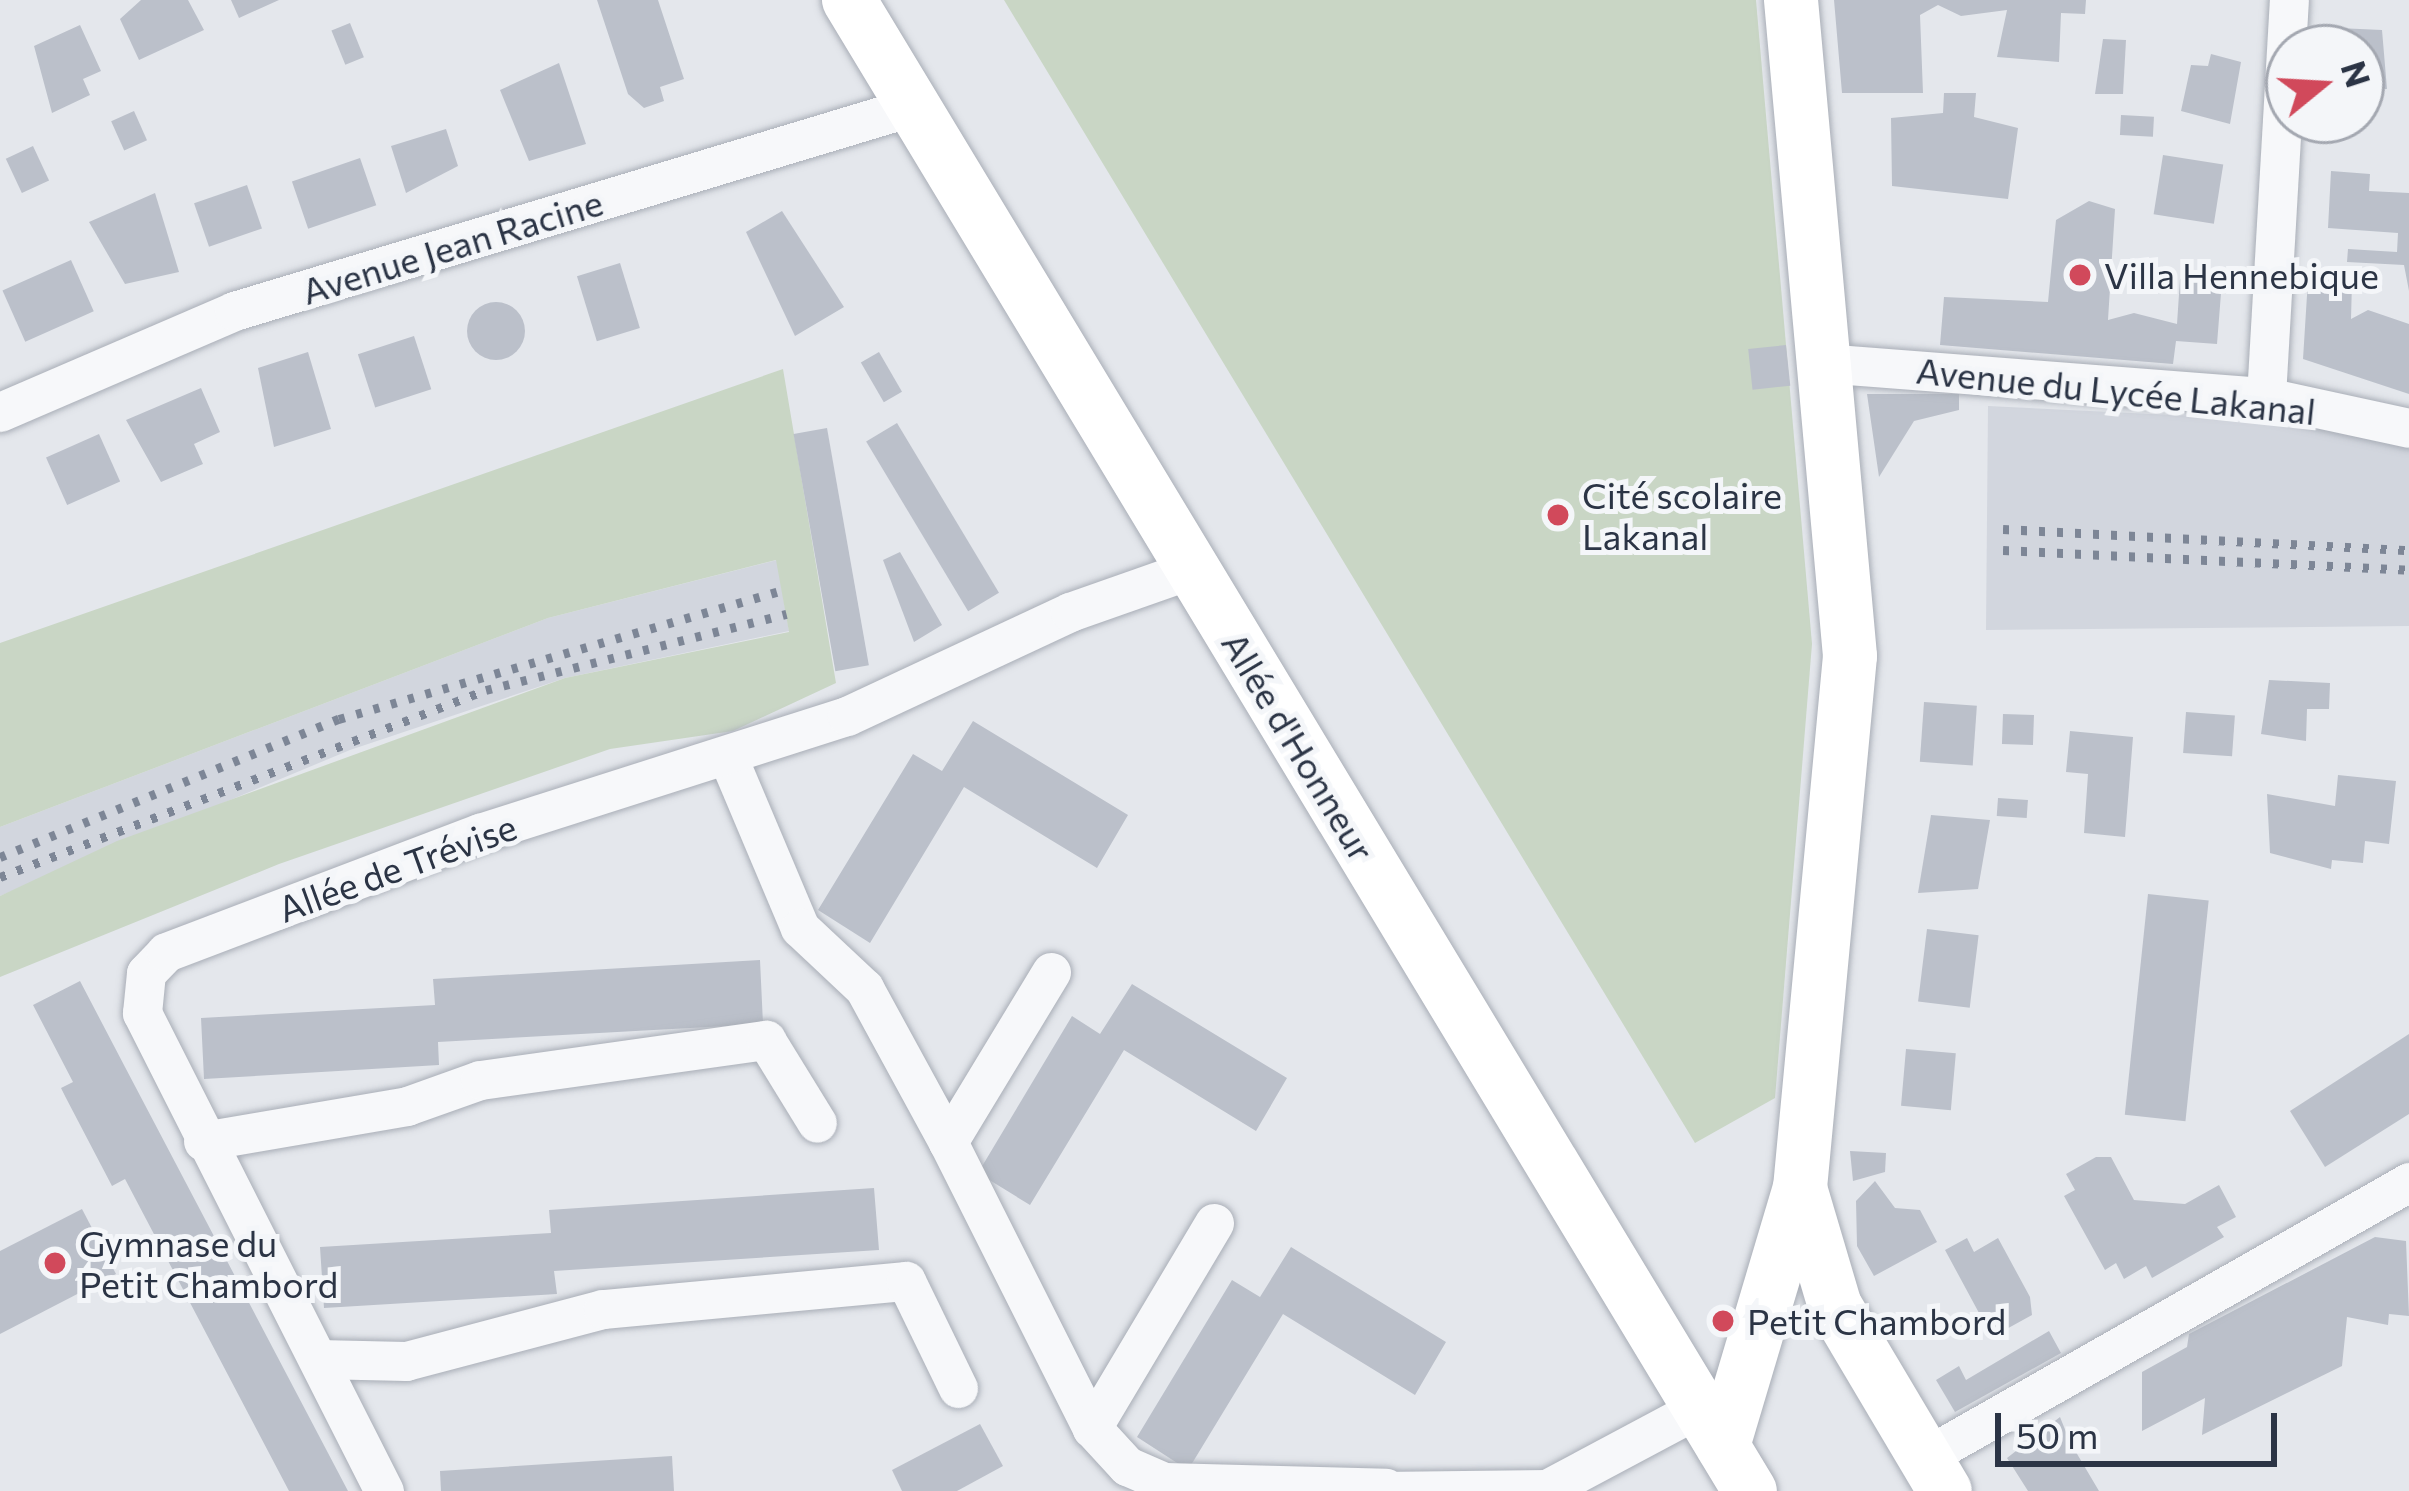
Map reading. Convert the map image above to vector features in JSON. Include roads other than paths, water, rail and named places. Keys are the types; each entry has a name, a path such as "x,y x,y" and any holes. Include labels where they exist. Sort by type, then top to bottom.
{"main road":[{"name":"Allée d'Honneur","path":"849,0 1723,1449"},
{"path":"1723,1449 1800,1188 1850,656 1791,0"},
{"path":"1800,1188 1834,1306 1935,1474"}],"street":[{"path":"2266,397 2289,0"},
{"name":"Avenue Jean Racine","path":"0,412 235,311 914,106"},
{"name":"Avenue du Lycée Lakanal","path":"1822,363 2266,397 2409,428"},
{"name":"Allée de Trévise","path":"384,1491 142,1013 146,973 166,952 480,832 729,760 1192,569"},
{"path":"729,760 800,928 864,988 948,1142 1092,1428 1127,1466 1164,1482 1383,1490 1547,1489 1723,1449"},
{"path":"948,1142 1051,972"},
{"path":"203,1141 407,1106 480,1080 766,1040 818,1123"},
{"path":"1935,1474 2409,1182"},
{"path":"1092,1428 1214,1223"},
{"path":"318,1359 406,1361 604,1309 905,1281 958,1388"}],"railway":[{"path":"2003,529 2409,550"},
{"path":"2003,550 2409,570"},
{"path":"0,857 339,719 783,590"},
{"path":"0,877 486,690 787,614"}],"place":[{"name":"Villa Hennebique","path":"2080,275"},
{"name":"Cité scolaire Lakanal","path":"1558,515"},
{"name":"Gymnase du Petit Chambord","path":"55,1263"},
{"name":"Petit Chambord","path":"1723,1321"}]}
